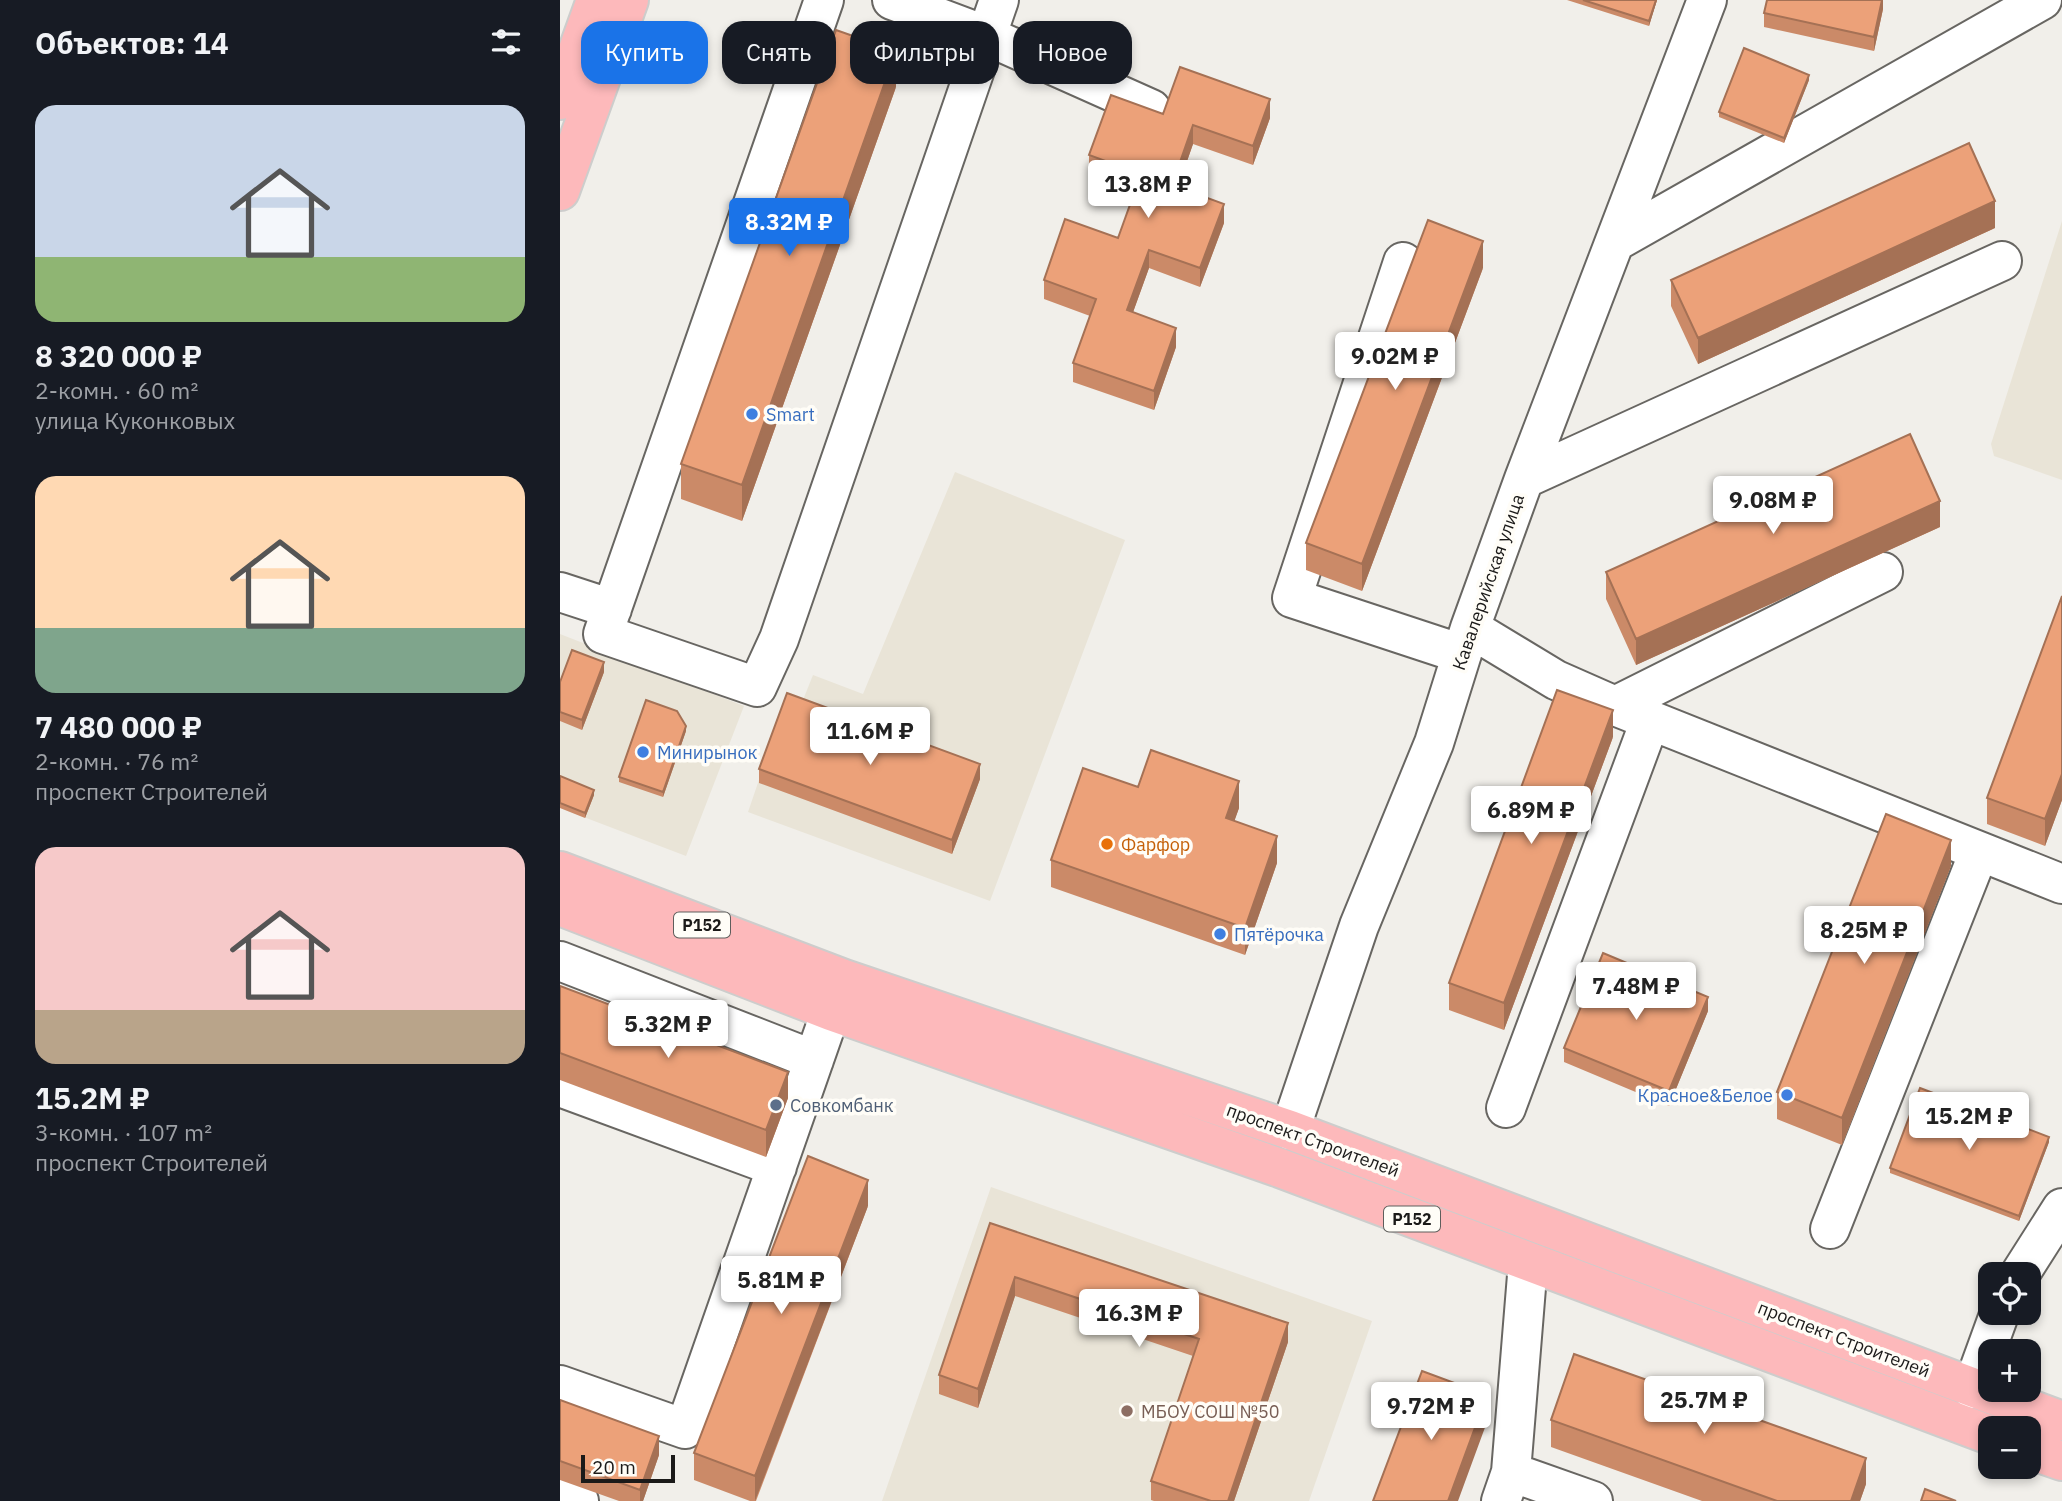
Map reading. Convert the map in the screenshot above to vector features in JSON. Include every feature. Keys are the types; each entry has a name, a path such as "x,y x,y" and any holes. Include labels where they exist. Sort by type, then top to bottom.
{"main road":[{"path":"560,100 596,0"},
{"path":"560,191 629,0"},
{"name":"проспект Строителей","path":"560,870 844,979 1290,1130 2062,1421"},
{"name":"Р152","path":"560,906 831,1011 1280,1168 1978,1431"},
{"name":"Кавалерийская улица","path":"1280,1168 1290,1130"},
{"path":"1528,1263 1544,1224"},
{"path":"2041,1454 2062,1461"}],"street":[{"path":"824,0 603,634 757,687 779,639 969,84"},
{"path":"892,0 946,21"},
{"path":"991,21 999,0"},
{"name":"Кавалерийская улица","path":"1290,1130 1359,926 1434,743 1466,641 1524,479 1707,0"},
{"path":"1615,242 2042,0"},
{"path":"999,42 1151,109"},
{"path":"1524,479 2002,261"},
{"path":"1403,262 1292,598 1466,641 1650,721 1979,852 2059,874"},
{"path":"1615,706 1883,572"},
{"path":"560,593 612,609"},
{"path":"1506,1108 1650,721"},
{"path":"1830,1229 1979,852"},
{"path":"560,961 814,1060"},
{"path":"560,1385 685,1429 831,1011"},
{"path":"560,1087 777,1167"},
{"path":"2028,1262 2062,1208"},
{"path":"1528,1263 1506,1486 1593,1501"},
{"path":"1972,1389 1995,1325"},
{"path":"560,1494 579,1501"}],"shaded area":[{"path":"2062,221 2062,480 1994,456 1991,444"},
{"path":"955,472 1125,540 990,901 748,812 788,695 803,700 813,675 863,694"},
{"name":"Минирынок","path":"560,634 744,706 686,856 560,808"},
{"name":"МБОУ СОШ №50","path":"991,1187 1372,1321 1309,1501 882,1501"}],"building":[{"path":"1583,0 1656,0 1649,21"},
{"path":"1767,0 1882,0 1874,37 1764,13"},
{"path":"836,30 850,35 850,84 884,84 742,485 681,464 817,84 836,84"},
{"path":"1744,48 1809,75 1784,138 1719,112"},
{"path":"1180,67 1270,99 1253,146 1193,125 1172,185 1224,204 1200,268 1149,250 1127,310 1176,328 1154,391 1073,363 1096,299 1044,280 1065,219 1118,238 1141,174 1089,155 1111,95 1163,114"},
{"path":"1969,143 1995,201 1698,338 1671,280"},
{"path":"1428,220 1483,241 1362,564 1306,543"},
{"path":"1910,434 1940,501 1636,639 1606,572"},
{"path":"2062,596 2062,774 2045,819 1987,798"},
{"path":"572,650 604,662 582,720 560,712 560,682"},
{"path":"1557,690 1613,710 1504,1003 1449,983"},
{"path":"787,693 980,764 952,840 759,769"},
{"path":"646,700 677,711 686,726 663,792 619,777"},
{"path":"1151,750 1239,781 1226,818 1277,836 1245,928 1051,860 1083,768 1138,787"},
{"path":"560,776 594,790 585,813 560,803"},
{"path":"1886,814 1951,840 1842,1118 1777,1092"},
{"path":"1603,953 1708,997 1669,1091 1564,1048"},
{"path":"560,986 788,1072 766,1130 560,1053"},
{"path":"1920,1088 2049,1137 2019,1216 1890,1168"},
{"path":"808,1156 868,1180 755,1476 694,1453"},
{"path":"990,1223 1288,1323 1228,1501 1211,1501 1151,1481 1199,1339 1015,1277 978,1389 939,1375"},
{"path":"1574,1354 1866,1458 1851,1501 1777,1501 1551,1420"},
{"path":"1422,1371 1487,1395 1448,1501 1373,1501"},
{"path":"560,1400 659,1436 640,1490 560,1461"},
{"path":"1925,1489 1956,1501 1921,1501"}],"place":[{"name":"Smart","path":"752,414"},
{"name":"Минирынок","path":"643,752"},
{"name":"Фарфор","path":"1107,844"},
{"name":"Пятёрочка","path":"1220,934"},
{"name":"Красное&Белое","path":"1787,1095"},
{"name":"Совкомбанк","path":"776,1105"},
{"name":"МБОУ СОШ №50","path":"1127,1411"}]}
